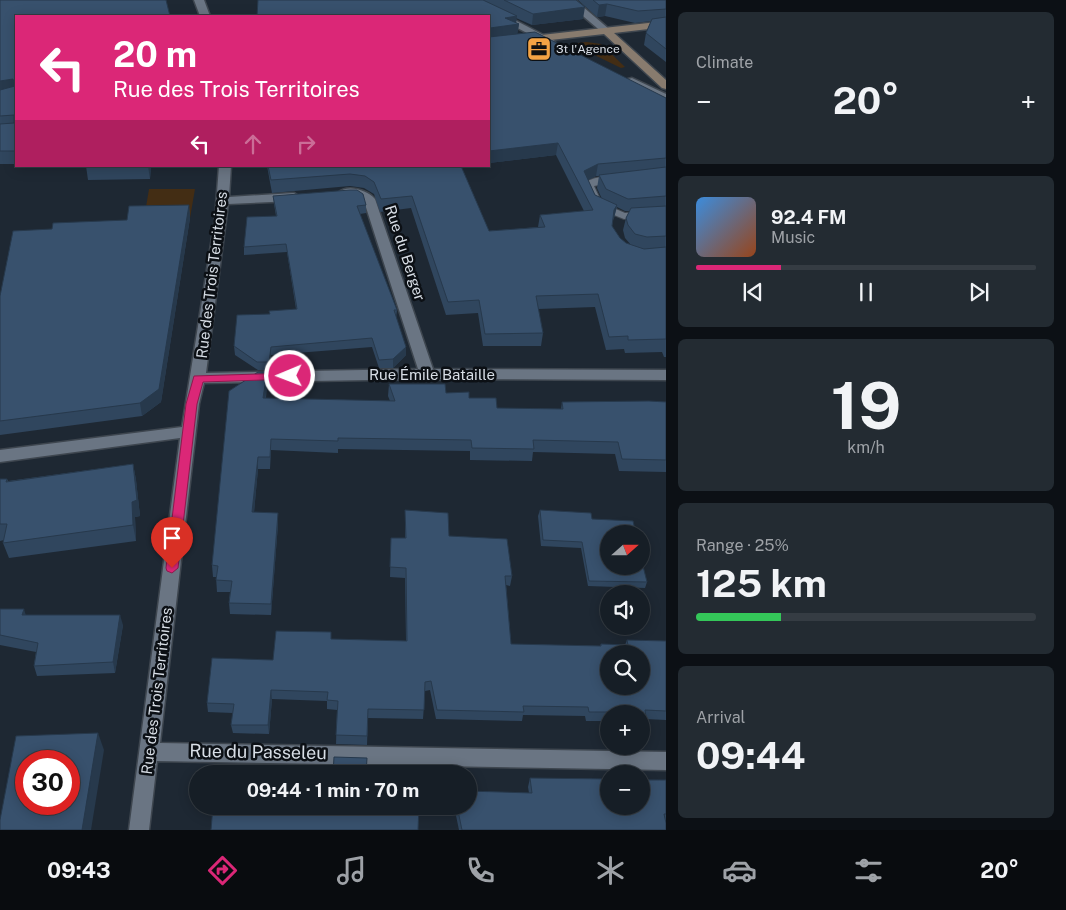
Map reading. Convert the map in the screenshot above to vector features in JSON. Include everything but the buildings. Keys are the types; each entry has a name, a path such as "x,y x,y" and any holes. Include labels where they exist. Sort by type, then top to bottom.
{"street":[{"path":"199,0 205,15"},
{"path":"469,0 561,46"},
{"path":"569,0 666,86"},
{"path":"490,44 666,24"},
{"path":"622,76 666,98"},
{"name":"Rue des Trois Territoires","path":"139,830 192,404 198,378 225,167"},
{"name":"Rue du Berger","path":"332,194 360,193 369,199 427,374"},
{"path":"222,201 305,197"},
{"name":"Rue Émile Bataille","path":"198,378 427,374 666,376"},
{"path":"0,456 189,432"},
{"name":"Rue du Passeleu","path":"149,752 203,751 666,761"}],"lane":[{"path":"631,178 596,181 588,185 598,205 624,216 666,213"},
{"path":"614,228 624,216"}],"shaded area":[{"path":"578,43 601,44 625,67 621,68 576,46"},
{"path":"149,189 195,189 190,218 144,219"}],"place":[{"name":"3t l'Agence","path":"539,49"}],"route":[{"path":"172,568 192,404 198,378 290,376"}]}
